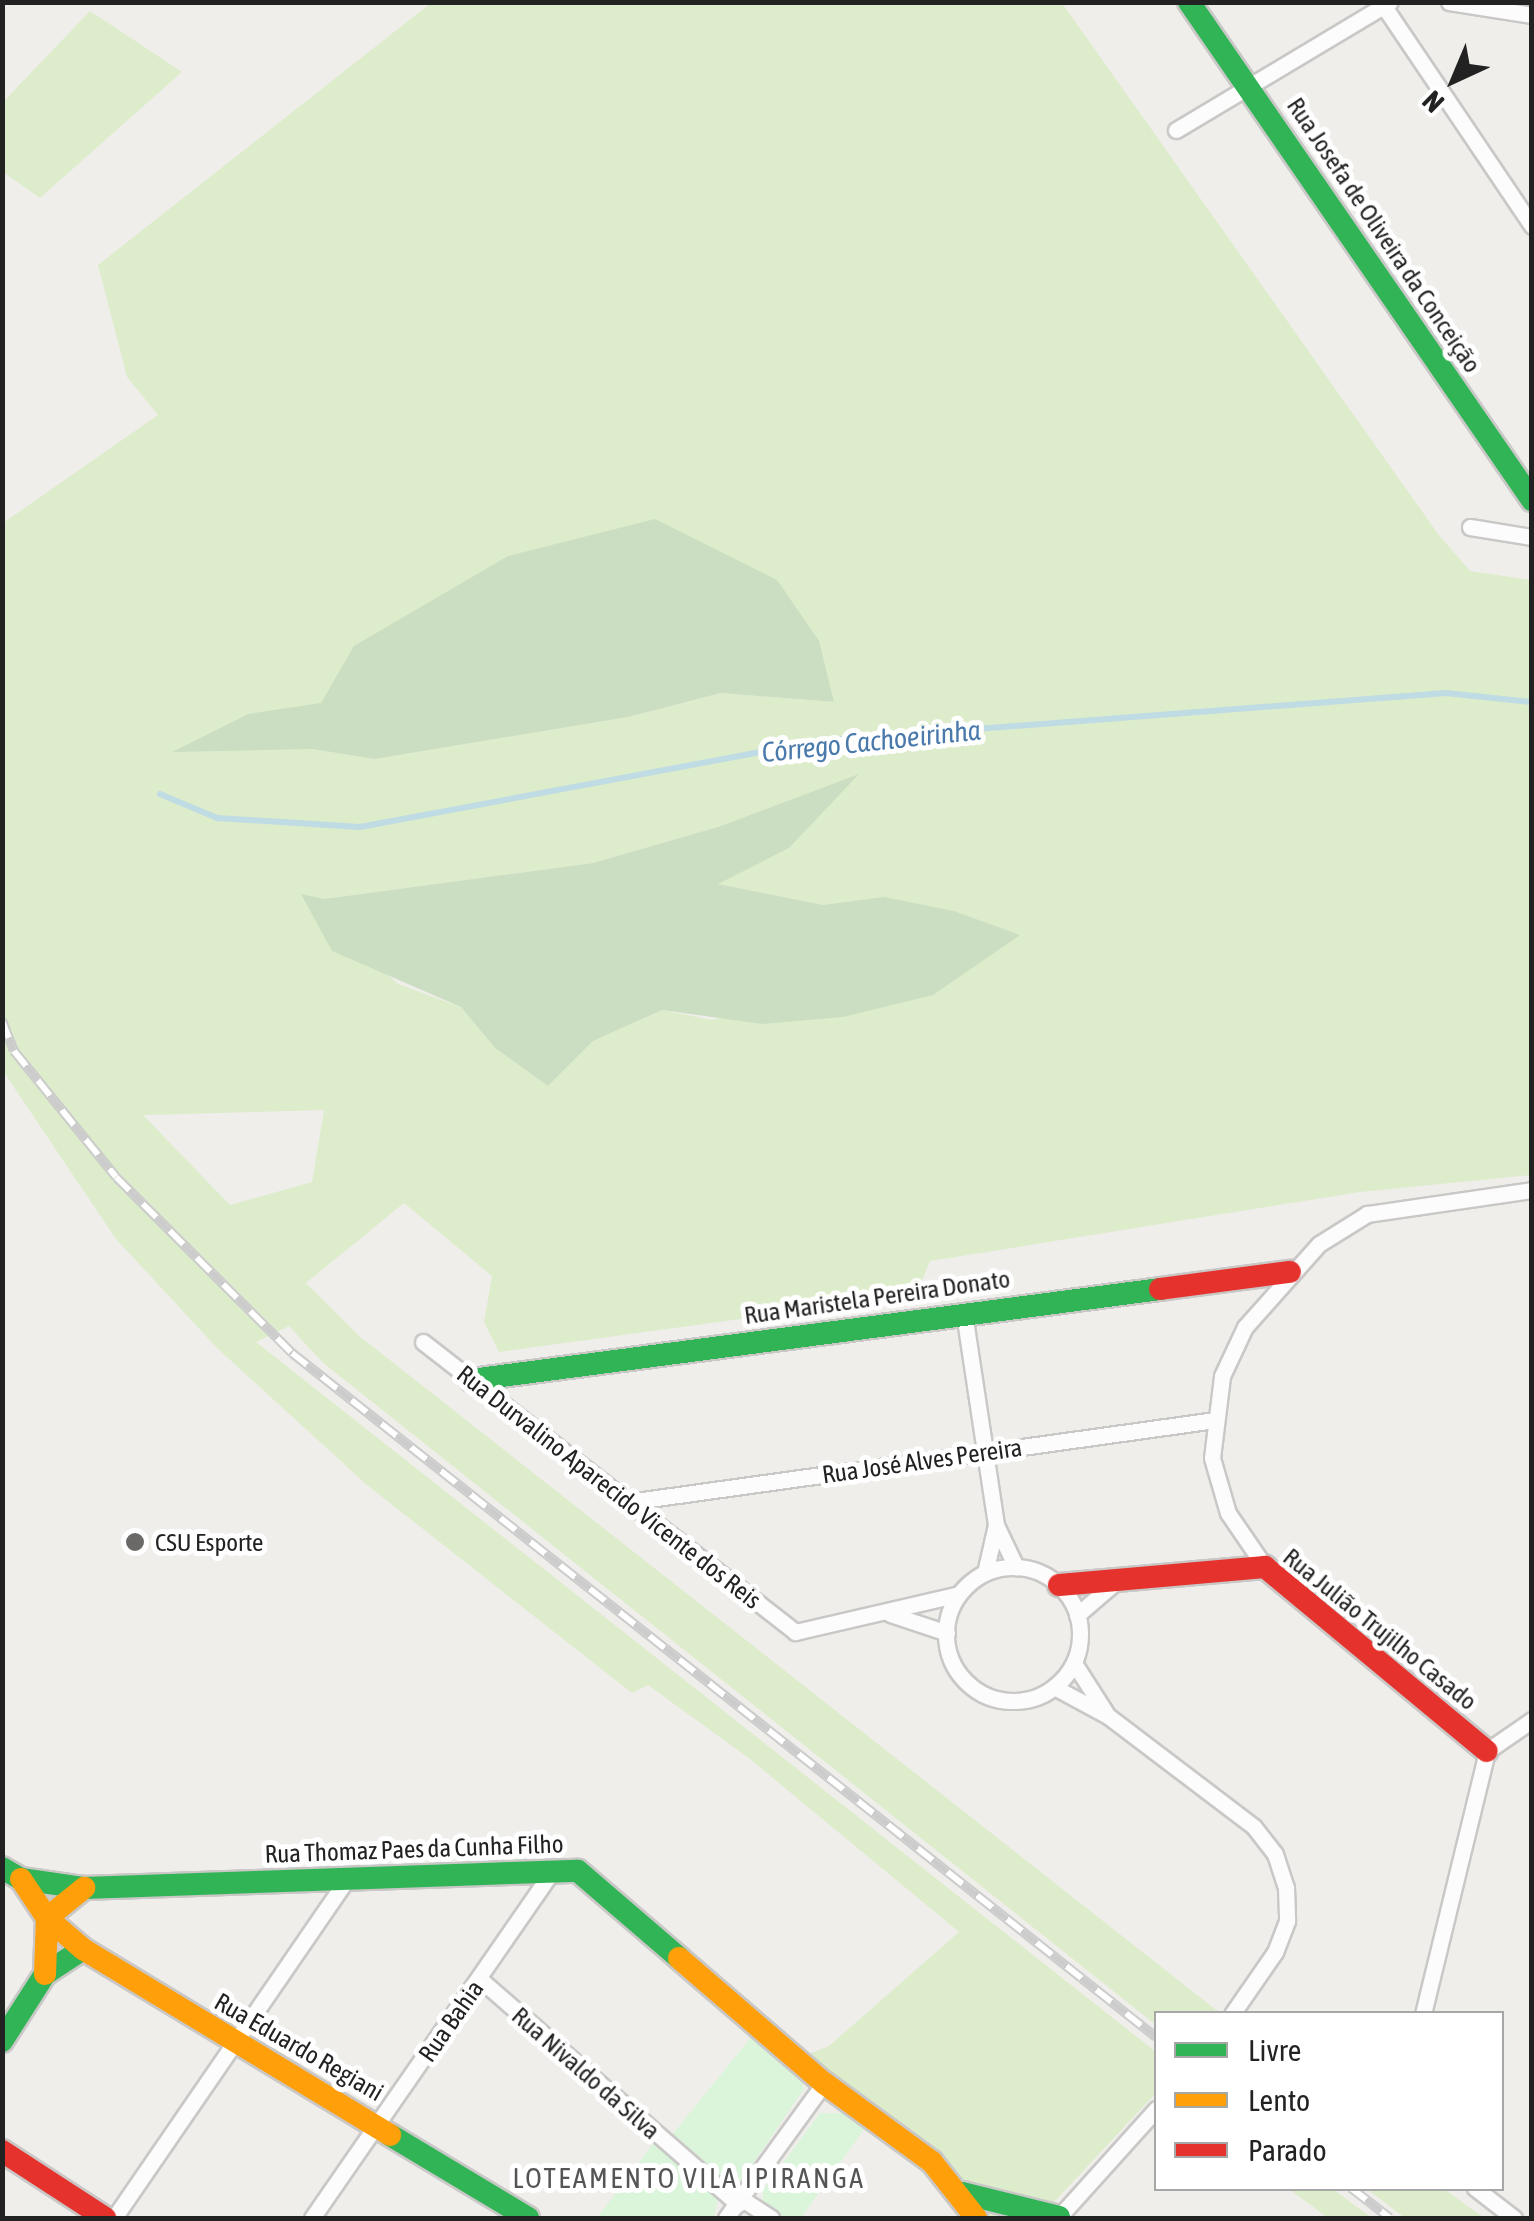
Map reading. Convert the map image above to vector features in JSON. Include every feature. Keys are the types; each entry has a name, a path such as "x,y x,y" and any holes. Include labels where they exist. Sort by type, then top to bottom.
{"street":[{"name":"Rua Josefa de Oliveira da Conceição","path":"1189,2 1532,500"},
{"path":"1450,2 1532,15"},
{"path":"1176,130 1385,4 1532,226"},
{"path":"1470,527 1532,536"},
{"path":"1265,1567 1228,1513 1212,1458 1222,1376 1246,1327 1290,1272 1367,1214 1532,1190"},
{"name":"Rua Maristela Pereira Donato","path":"471,1380 1290,1272"},
{"path":"964,1313 996,1525 1016,1566"},
{"name":"Rua Durvalino Aparecido Vicente dos Reis","path":"423,1342 795,1632 890,1614"},
{"name":"Rua José Alves Pereira","path":"628,1502 1215,1420"},
{"path":"984,1573 996,1525"},
{"path":"890,1614 959,1594 984,1573 1016,1566 1059,1585 1078,1614 1074,1663 1054,1687 1020,1700 984,1694 956,1668 946,1633 959,1594"},
{"name":"Rua Julião Trujilho Casado","path":"1059,1585 1112,1586 1265,1567 1488,1751"},
{"path":"1078,1614 1112,1586"},
{"path":"890,1614 946,1633"},
{"path":"1074,1663 1108,1716"},
{"path":"1054,1687 1108,1716 1254,1826 1275,1854 1286,1887 1287,1921 1275,1952 1234,2011"},
{"path":"1423,2011 1488,1751 1532,1720"},
{"name":"Rua Thomaz Paes da Cunha Filho","path":"12,1874 84,1888 553,1870 586,1876 824,2083 932,2162 962,2194 976,2218"},
{"name":"Rua Bahia","path":"312,2218 481,1980 553,1870"},
{"name":"Rua Thomaz Paes da Cunha Filho","path":"12,1874 47,1918"},
{"path":"114,2218 346,1880"},
{"path":"45,1974 47,1918 84,1888"},
{"name":"Rua Eduardo Regiani","path":"47,1918 83,1949 528,2218"},
{"path":"2,2040 45,1974 83,1949"},
{"name":"Rua Nivaldo da Silva","path":"481,1980 740,2201 771,2218"},
{"path":"726,2218 824,2083"},
{"path":"962,2194 1058,2218 1154,2111"},
{"path":"2,2151 105,2218"},
{"path":"1479,2191 1514,2218"}],"green space":[{"path":"431,3 1062,3 1438,534 1470,571 1531,580 1531,1175 1360,1192 930,1261 916,1295 499,1352 484,1322 492,1276 404,1203 306,1283 358,1335 1217,2011 1154,2011 1154,2023 322,1362 289,1326 256,1342 1154,2050 1154,2095 1039,2218 988,2218 955,2170 809,2054 829,2046 959,1932 750,1759 648,1685 632,1693 367,1485 218,1349 116,1239 3,1071 3,523 158,415 127,377 98,265","holes":["819,641 833,702 721,693 628,717 375,759 312,749 174,751 248,714","855,776 789,848 716,884 823,905 884,898 954,911 1019,935 712,1020 662,1010 593,1041 548,1086 495,1048 461,1007 398,984 301,895 324,899 593,863 721,826","324,1110 312,1182 230,1205 143,1115"]},
{"path":"90,11 182,72 40,198 3,172 3,102"},
{"path":"655,519 777,580 819,641 834,702 721,693 628,717 375,759 312,749 172,752 248,714 321,703 354,646 508,556"},
{"path":"859,774 789,848 718,884 823,905 884,897 954,911 1020,935 933,995 843,1017 762,1024 662,1010 593,1041 548,1086 495,1048 461,1007 332,951 301,894 324,899 593,863 721,826"},
{"path":"753,2035 800,2076 804,2089 741,2181 729,2184 671,2136"},
{"path":"820,2113 843,2113 865,2128 801,2218 784,2218 763,2203 763,2190"},
{"path":"655,2141 718,2198 714,2218 597,2218"},
{"path":"1292,2191 1336,2191 1372,2218 1328,2218"},
{"path":"1370,2191 1447,2191 1484,2218 1405,2218"}],"waterway":[{"name":"Córrego Cachoeirinha","path":"160,794 217,818 360,827 819,741 1446,693 1532,702"}],"railway":[{"path":"2,1020 14,1051 116,1177 292,1353 1154,2035"},
{"path":"1355,2191 1390,2218"}],"traffic: fast":[{"path":"1189,2 1532,500"},
{"path":"471,1380 1160,1289"},
{"path":"2,1868 21,1879 84,1888 578,1871 679,1958"},
{"path":"2,2041 45,1974 83,1949"},
{"path":"390,2135 528,2218"},
{"path":"962,2193 1059,2217"}],"traffic: slow":[{"path":"21,1879 47,1918 83,1949 390,2135"},
{"path":"45,1974 47,1918 84,1888"},
{"path":"679,1958 824,2083 932,2162 976,2218"}],"traffic: jam":[{"path":"1160,1289 1290,1272"},
{"path":"1059,1585 1265,1567 1487,1751"},
{"path":"2,2151 105,2218"}],"place":[{"name":"CSU Esporte","path":"135,1542"}],"district":[{"name":"LOTEAMENTO VILA IPIRANGA","path":"689,2178"}]}
